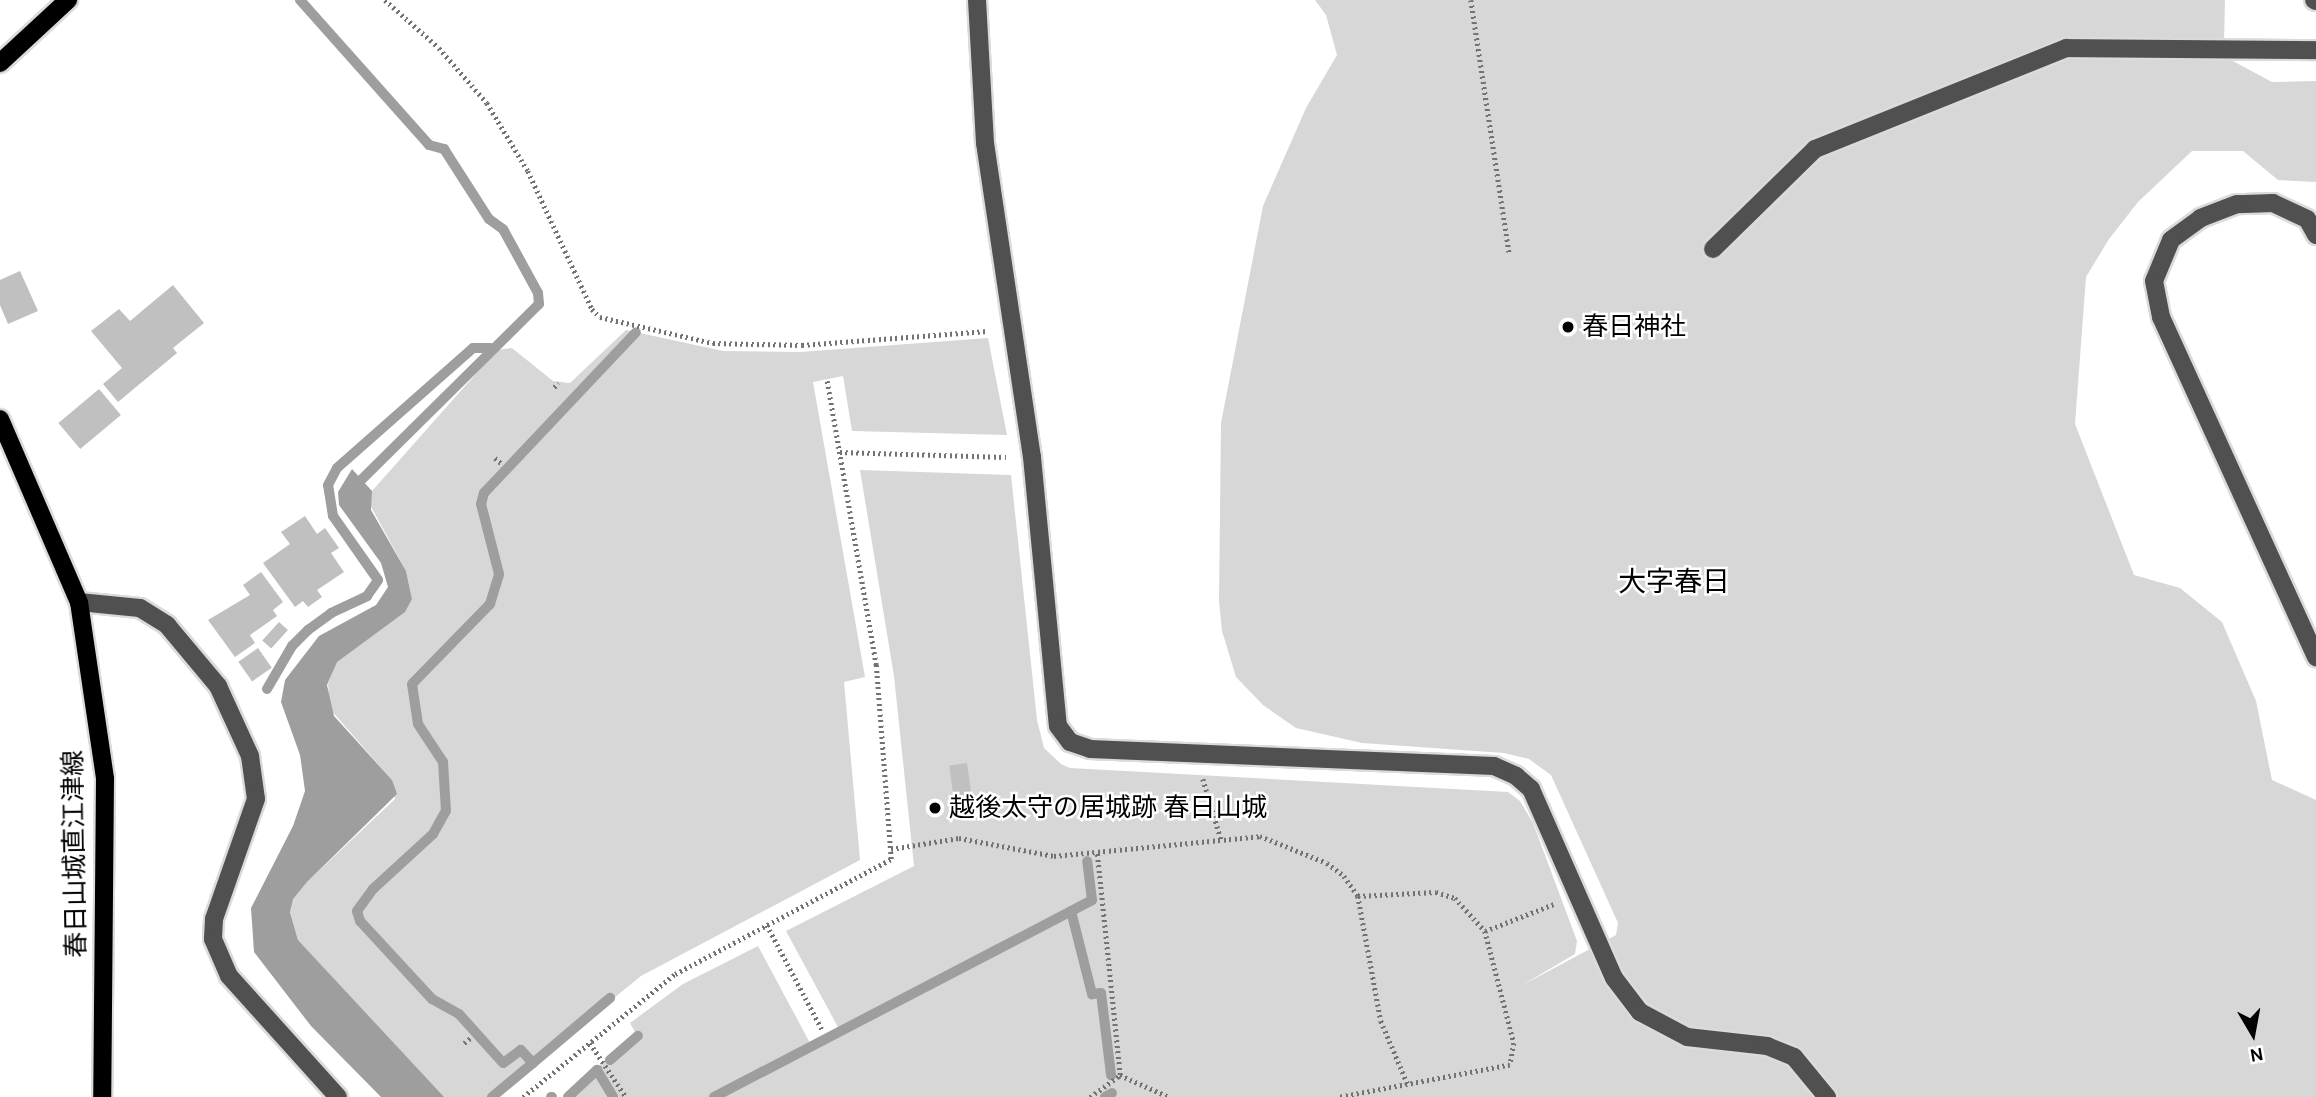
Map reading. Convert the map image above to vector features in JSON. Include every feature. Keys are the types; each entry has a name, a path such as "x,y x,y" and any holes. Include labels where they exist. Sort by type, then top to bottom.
{"main road":[{"path":"0,63 68,0"},
{"name":"春日山城直江津線","path":"0,419 79,602 105,779 102,1097"}],"street":[{"path":"976,0 985,143 1032,457 1058,726 1070,742 1090,749 1494,766 1516,776 1531,789 1614,978 1640,1013 1687,1037 1767,1046 1794,1057 1827,1097"},
{"path":"1713,249 1815,149 2066,48 2316,50"},
{"path":"2316,235 2307,219 2273,203 2237,204 2201,218 2171,240 2154,281 2165,328 2316,657"},
{"path":"79,602 139,608 167,625 218,686 250,756 256,799 214,919 214,939 229,976 338,1097"}],"path":[{"path":"385,0 439,48 487,103 528,171 592,309 600,317 713,343 802,345 1013,329"},
{"path":"1471,0 1509,252"},
{"path":"523,1097 675,974 891,859 876,664 827,380"},
{"path":"839,452 1032,457"},
{"path":"495,458 501,463"},
{"path":"1196,754 1221,839"},
{"path":"891,849 960,838 1054,856 1260,836 1301,849 1344,876 1358,895 1381,1021 1408,1085"},
{"path":"1097,852 1120,1075"},
{"path":"1340,1097 1510,1065 1514,1043 1485,932 1455,898 1437,892 1358,895"},
{"path":"1485,932 1578,894"},
{"path":"767,925 823,1031"},
{"path":"464,1043 472,1037"},
{"path":"590,1043 626,1097"},
{"path":"1090,1097 1120,1075"},
{"path":"1120,1075 1169,1097"}],"shaded area":[{"path":"1315,0 2225,0 2224,43 2231,60 2272,82 2316,81 2316,182 2278,180 2243,151 2192,151 2138,202 2109,239 2086,277 2075,424 2134,575 2180,588 2222,622 2256,701 2272,780 2316,800 2316,1097 563,1097 636,1034 630,1023 683,984 758,946 810,1043 839,1029 786,931 914,866 894,676 860,470 1011,475 1037,720 1044,748 1061,764 1070,768 1508,792 1520,801 1533,823 1577,941 1575,954 1519,987 1616,935 1618,923 1551,775 1529,759 1504,753 1362,743 1296,728 1263,705 1236,677 1222,631 1219,601 1221,423 1263,206 1306,108 1337,55 1326,15"},
{"path":"626,330 723,351 800,352 988,338 1007,435 852,431 843,376 813,382 865,677 844,682 860,860 641,976 492,1097 443,1097 298,940 290,911 292,899 307,882 395,799 392,780 330,709 328,684 336,662 404,611 412,599 406,571 368,501 372,491 497,350 512,348 553,381 570,383"},
{"path":"352,469 372,491 371,510 406,571 412,599 405,612 337,662 327,685 334,716 392,780 397,794 307,882 293,899 290,912 298,940 444,1097 381,1097 311,1026 254,952 251,908 293,826 305,791 300,755 281,702 285,680 319,636 376,605 388,587 381,563 339,505 338,492"}],"building":[{"path":"20,271 38,311 8,324 0,305 0,280"},
{"path":"173,285 204,323 173,348 177,353 118,402 103,384 122,368 91,331 119,309 130,321"},
{"path":"99,389 121,415 80,449 58,423"},
{"path":"305,516 317,534 325,528 339,548 331,553 344,572 317,590 322,597 308,607 303,601 295,607 263,563 290,544 281,532"},
{"path":"261,572 283,602 273,610 277,616 250,635 255,643 235,657 208,620 250,595 243,585"},
{"path":"279,622 288,630 271,649 262,641"},
{"path":"258,648 272,668 252,681 238,662"},
{"path":"967,763 974,812 956,814 949,766"}],"waterway":[{"path":"300,0 429,145 444,149 489,219 503,229 538,293 539,304 362,479"},
{"path":"492,1097 533,1063 521,1050 503,1063 459,1014 432,999 360,921 357,911 373,889 433,834 446,811 443,762 418,724 412,684 490,604 499,574 481,504 484,493 636,332"},
{"path":"267,689 292,646 308,630 331,613 367,596 378,580 333,516 328,485 337,468 473,348 490,348"},
{"path":"714,1097 1092,900 1087,861"},
{"path":"1071,911 1092,994 1101,993 1111,1075"},
{"path":"533,1063 610,998"},
{"path":"610,1060 638,1036"},
{"path":"568,1097 597,1070 613,1097"},
{"path":"1105,1097 1112,1093"}],"place":[{"name":"春日神社","path":"1568,327"},
{"name":"越後太守の居城跡 春日山城","path":"935,808"}],"district":[{"name":"大字春日","path":"1674,582"}]}
